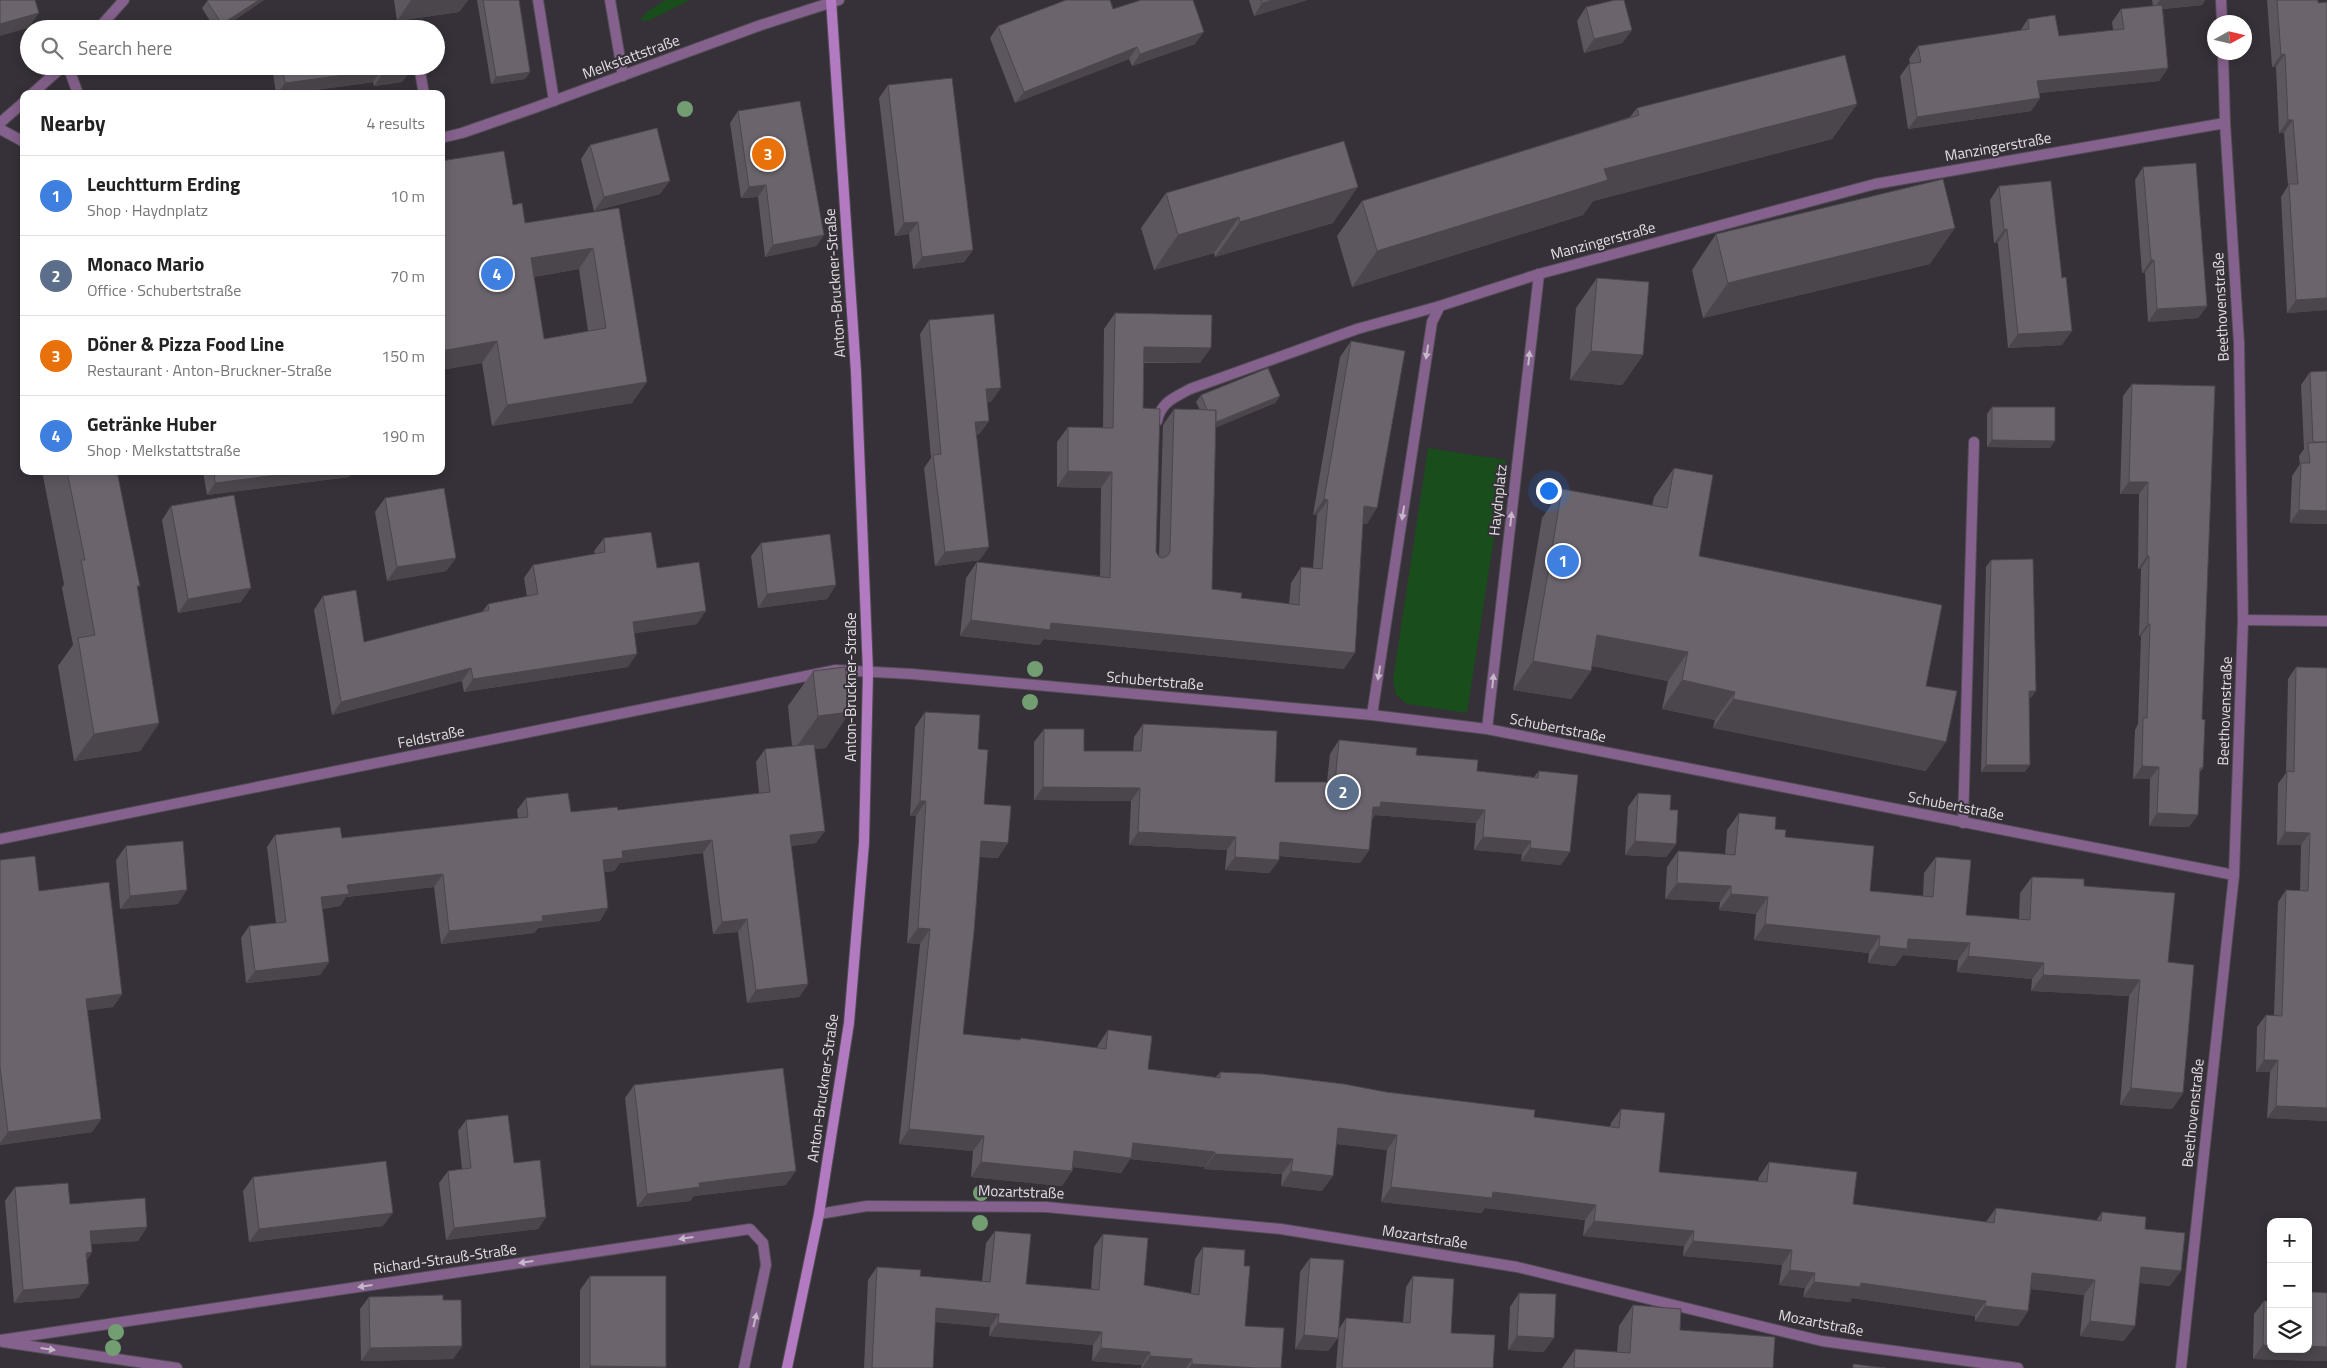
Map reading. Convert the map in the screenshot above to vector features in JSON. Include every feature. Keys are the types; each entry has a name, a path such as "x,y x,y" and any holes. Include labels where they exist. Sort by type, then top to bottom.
{"main road":[{"name":"Anton-Bruckner-Straße","path":"787,1368 819,1214 849,1023 864,843 868,672 856,372 833,1"}],"street":[{"path":"106,20 124,0"},
{"path":"538,0 554,101"},
{"path":"610,0 623,76"},
{"path":"2221,0 2222,15"},
{"name":"Melkstattstraße","path":"445,137 554,101 761,25 833,1"},
{"name":"Beethovenstraße","path":"2181,1368 2234,875 2243,620 2239,343 2225,123 2223,60"},
{"path":"36,90 53,75"},
{"path":"71,75 77,90"},
{"path":"421,75 423,90"},
{"path":"0,123 20,106"},
{"name":"Manzingerstraße","path":"1156,435 1159,410 1190,388 1357,329 1440,306 1539,274 1875,184 2225,123"},
{"path":"0,130 20,140"},
{"name":"Haydnplatz","path":"1487,729 1539,274"},
{"path":"1372,715 1432,322 1440,306"},
{"path":"1963,823 1974,442"},
{"path":"2243,620 2327,621"},
{"name":"Feldstraße","path":"0,839 836,670 868,672"},
{"name":"Schubertstraße","path":"868,672 1372,715 1487,729 2234,875"},
{"name":"Mozartstraße","path":"819,1214 868,1206 1046,1206 1281,1229 1517,1266 1822,1341 2018,1368"},
{"name":"Richard-Strauß-Straße","path":"0,1341 750,1229 764,1243 766,1265 744,1368"},
{"path":"0,1341 177,1368"}],"green space":[{"path":"665,0 690,0 648,21 640,20 648,11"},
{"path":"1428,448 1506,460 1467,713 1407,704 1396,695 1393,680"}],"building":[{"path":"0,0 35,0 39,13 0,24"},
{"path":"259,0 228,20 219,20 207,1"},
{"path":"483,0 519,0 530,72 496,77"},
{"path":"1066,0 1110,0 1113,9 1141,0 1193,0 1204,32 1140,54 1137,47 1024,92 998,26"},
{"path":"1261,0 1274,0 1262,3"},
{"path":"1615,0 1624,0 1632,30 1594,39 1586,7"},
{"path":"2277,0 2318,0 2318,3 2327,2 2327,298 2296,300 2289,184 2298,184 2293,120 2288,120 2285,54 2281,55"},
{"path":"2162,5 2168,68 2037,81 2040,98 1917,117 1909,64 1921,62 1918,46 2029,29 2028,19 2055,15 2059,36 2124,29 2121,9"},
{"path":"1845,55 1857,104 1604,169 1608,180 1377,251 1362,201 1639,115 1637,108"},
{"path":"284,75 345,75 285,83"},
{"path":"952,78 973,250 922,257 918,222 904,223 888,85"},
{"path":"800,101 824,235 773,245 766,185 749,187 738,111"},
{"path":"657,128 670,181 604,197 590,145"},
{"path":"1344,141 1358,187 1240,222 1239,217 1178,235 1166,193"},
{"path":"504,151 513,205 522,203 525,223 619,208 647,382 507,405 497,341 445,350 445,160","holes":["593,248 606,328 544,339 531,258"]},
{"path":"2196,163 2207,306 2157,309 2154,260 2151,260 2143,167"},
{"path":"1943,179 1955,228 1728,283 1716,234"},
{"path":"2051,181 2062,278 2066,277 2072,331 2018,334 2007,229 2004,230 1999,186"},
{"path":"1597,278 1649,282 1643,355 1591,351"},
{"path":"1115,313 1212,315 1211,348 1144,347 1143,408 1160,409 1156,552 1159,557 1163,558 1170,552 1174,409 1216,410 1212,589 1242,593 1241,598 1299,605 1301,567 1322,569 1328,500 1324,499 1351,341 1405,351 1377,508 1364,506 1355,653 1051,623 1050,630 971,620 977,562 1110,578 1112,472 1068,471 1068,427 1113,428"},
{"path":"994,314 1001,388 986,389 989,421 975,422 989,547 945,552 933,455 941,454 929,320"},
{"path":"1268,368 1280,396 1216,422 1216,410 1207,410 1201,395"},
{"path":"2327,371 2327,442 2313,442 2310,372"},
{"path":"2132,384 2215,386 2202,719 2205,720 2203,768 2200,768 2198,815 2157,813 2159,767 2142,766 2143,718 2147,718 2150,624 2148,624 2149,556 2147,556 2148,482 2129,482"},
{"path":"1992,407 2055,407 2055,441 1992,440"},
{"path":"2327,442 2327,511 2299,510 2301,463 2310,463 2308,443"},
{"path":"1674,468 1713,475 1699,556 1942,605 1926,686 1957,691 1946,742 1733,699 1735,692 1682,680 1688,652 1597,635 1591,671 1533,661 1562,489 1667,508"},
{"path":"68,475 118,475 140,586 137,586 159,723 94,734 78,638 95,635 81,560 85,560"},
{"path":"214,475 278,475 215,483"},
{"path":"444,488 456,558 397,567 385,498"},
{"path":"234,495 251,588 188,599 171,506"},
{"path":"651,532 657,568 699,562 706,611 633,622 637,654 473,679 471,668 341,702 323,596 356,590 364,642 489,610 488,604 538,594 533,565 605,552 604,538"},
{"path":"830,534 836,585 767,594 761,543"},
{"path":"2033,559 2036,691 2029,691 2030,765 1986,765 1991,560"},
{"path":"845,667 850,712 818,716 813,671"},
{"path":"2296,667 2327,668 2327,1108 2276,1106 2278,1060 2264,1060 2266,1015 2282,1016 2286,890 2308,891 2310,833 2285,832 2287,771 2294,772"},
{"path":"925,712 980,715 978,749 988,750 984,804 1011,806 1008,843 981,841 963,1034 1020,1040 1021,1038 1106,1049 1108,1030 1152,1036 1148,1069 1220,1078 1220,1072 1262,1074 1344,1084 1386,1092 1535,1110 1534,1117 1619,1128 1621,1109 1665,1113 1659,1172 1767,1182 1769,1162 1857,1172 1853,1204 1994,1223 1996,1208 2101,1221 2102,1212 2146,1217 2145,1229 2185,1233 2181,1271 2141,1267 2135,1326 2090,1321 2095,1280 2032,1273 2028,1311 1985,1306 1986,1301 1861,1283 1860,1287 1814,1282 1815,1273 1790,1270 1792,1250 1693,1241 1694,1231 1594,1221 1596,1205 1493,1192 1492,1198 1391,1187 1397,1135 1338,1128 1333,1176 1291,1171 1293,1159 1215,1154 1215,1152 1133,1143 1131,1158 1074,1151 1072,1171 981,1162 984,1136 909,1129 930,929 918,928 926,801 920,801"},
{"path":"1143,724 1277,731 1275,782 1335,782 1339,740 1417,748 1416,755 1478,760 1477,771 1538,778 1539,771 1578,775 1570,852 1530,848 1531,841 1483,837 1485,810 1381,802 1380,807 1373,807 1369,850 1280,842 1279,860 1235,857 1236,837 1138,832 1140,788 1043,787 1044,729 1084,729 1084,751 1141,751"},
{"path":"814,744 825,831 790,835 808,984 756,990 747,919 722,922 712,840 622,851 623,858 603,860 608,908 542,916 543,921 449,931 443,874 347,885 349,894 321,897 329,962 255,971 249,926 286,922 275,835 340,827 342,838 528,817 526,798 568,793 571,812 617,807 618,810 770,792 765,749"},
{"path":"1638,793 1671,795 1670,810 1678,810 1676,844 1635,841"},
{"path":"1739,813 1776,817 1775,829 1786,830 1785,837 1874,846 1870,891 1933,897 1936,857 1971,860 1966,915 2030,920 2032,877 2084,879 2084,886 2175,893 2168,962 2194,965 2183,1093 2131,1088 2140,980 2043,975 2044,963 1968,956 1970,943 1908,939 1907,949 1879,946 1880,936 1765,924 1768,897 1731,894 1731,886 1677,883 1678,851 1735,855"},
{"path":"183,841 187,890 130,896 126,846"},
{"path":"35,856 39,891 109,882 122,994 86,999 101,1119 8,1132 0,1067 0,860"},
{"path":"783,1068 796,1171 699,1183 700,1187 647,1194 634,1085"},
{"path":"508,1115 514,1163 540,1160 546,1217 454,1228 448,1171 471,1168 466,1120"},
{"path":"386,1161 393,1213 259,1229 253,1177"},
{"path":"68,1183 70,1204 145,1198 147,1227 90,1231 92,1252 86,1253 89,1284 23,1290 15,1187"},
{"path":"995,1231 1031,1234 1026,1284 1099,1290 1103,1234 1148,1238 1144,1285 1199,1295 1203,1247 1245,1250 1244,1266 1250,1266 1245,1326 1284,1328 1281,1368 1192,1364 1192,1359 1150,1356 1150,1352 1101,1348 1102,1332 998,1323 999,1314 936,1308 933,1368 872,1368 877,1267 921,1270 920,1276 990,1282"},
{"path":"1310,1258 1344,1260 1338,1338 1304,1335"},
{"path":"590,1276 666,1276 666,1367 590,1366"},
{"path":"1413,1276 1454,1279 1451,1333 1495,1335 1493,1368 1342,1368 1346,1318 1410,1323"},
{"path":"2312,1292 2327,1293 2327,1347 2312,1346"},
{"path":"1519,1293 1556,1294 1554,1338 1517,1336"},
{"path":"443,1295 443,1300 461,1300 462,1346 370,1348 369,1297"},
{"path":"2264,1301 2267,1301 2267,1346 2263,1345"},
{"path":"1633,1305 1681,1309 1680,1330 1775,1337 1773,1368 1574,1368 1575,1349 1630,1353"},
{"path":"1853,1364 1886,1368 1853,1368"}],"place":[{"name":"Döner & Pizza Food Line","path":"768,154"},
{"name":"Getränke Huber","path":"497,274"},
{"name":"Leuchtturm Erding","path":"1563,561"},
{"name":"Monaco Mario","path":"1343,792"}]}
